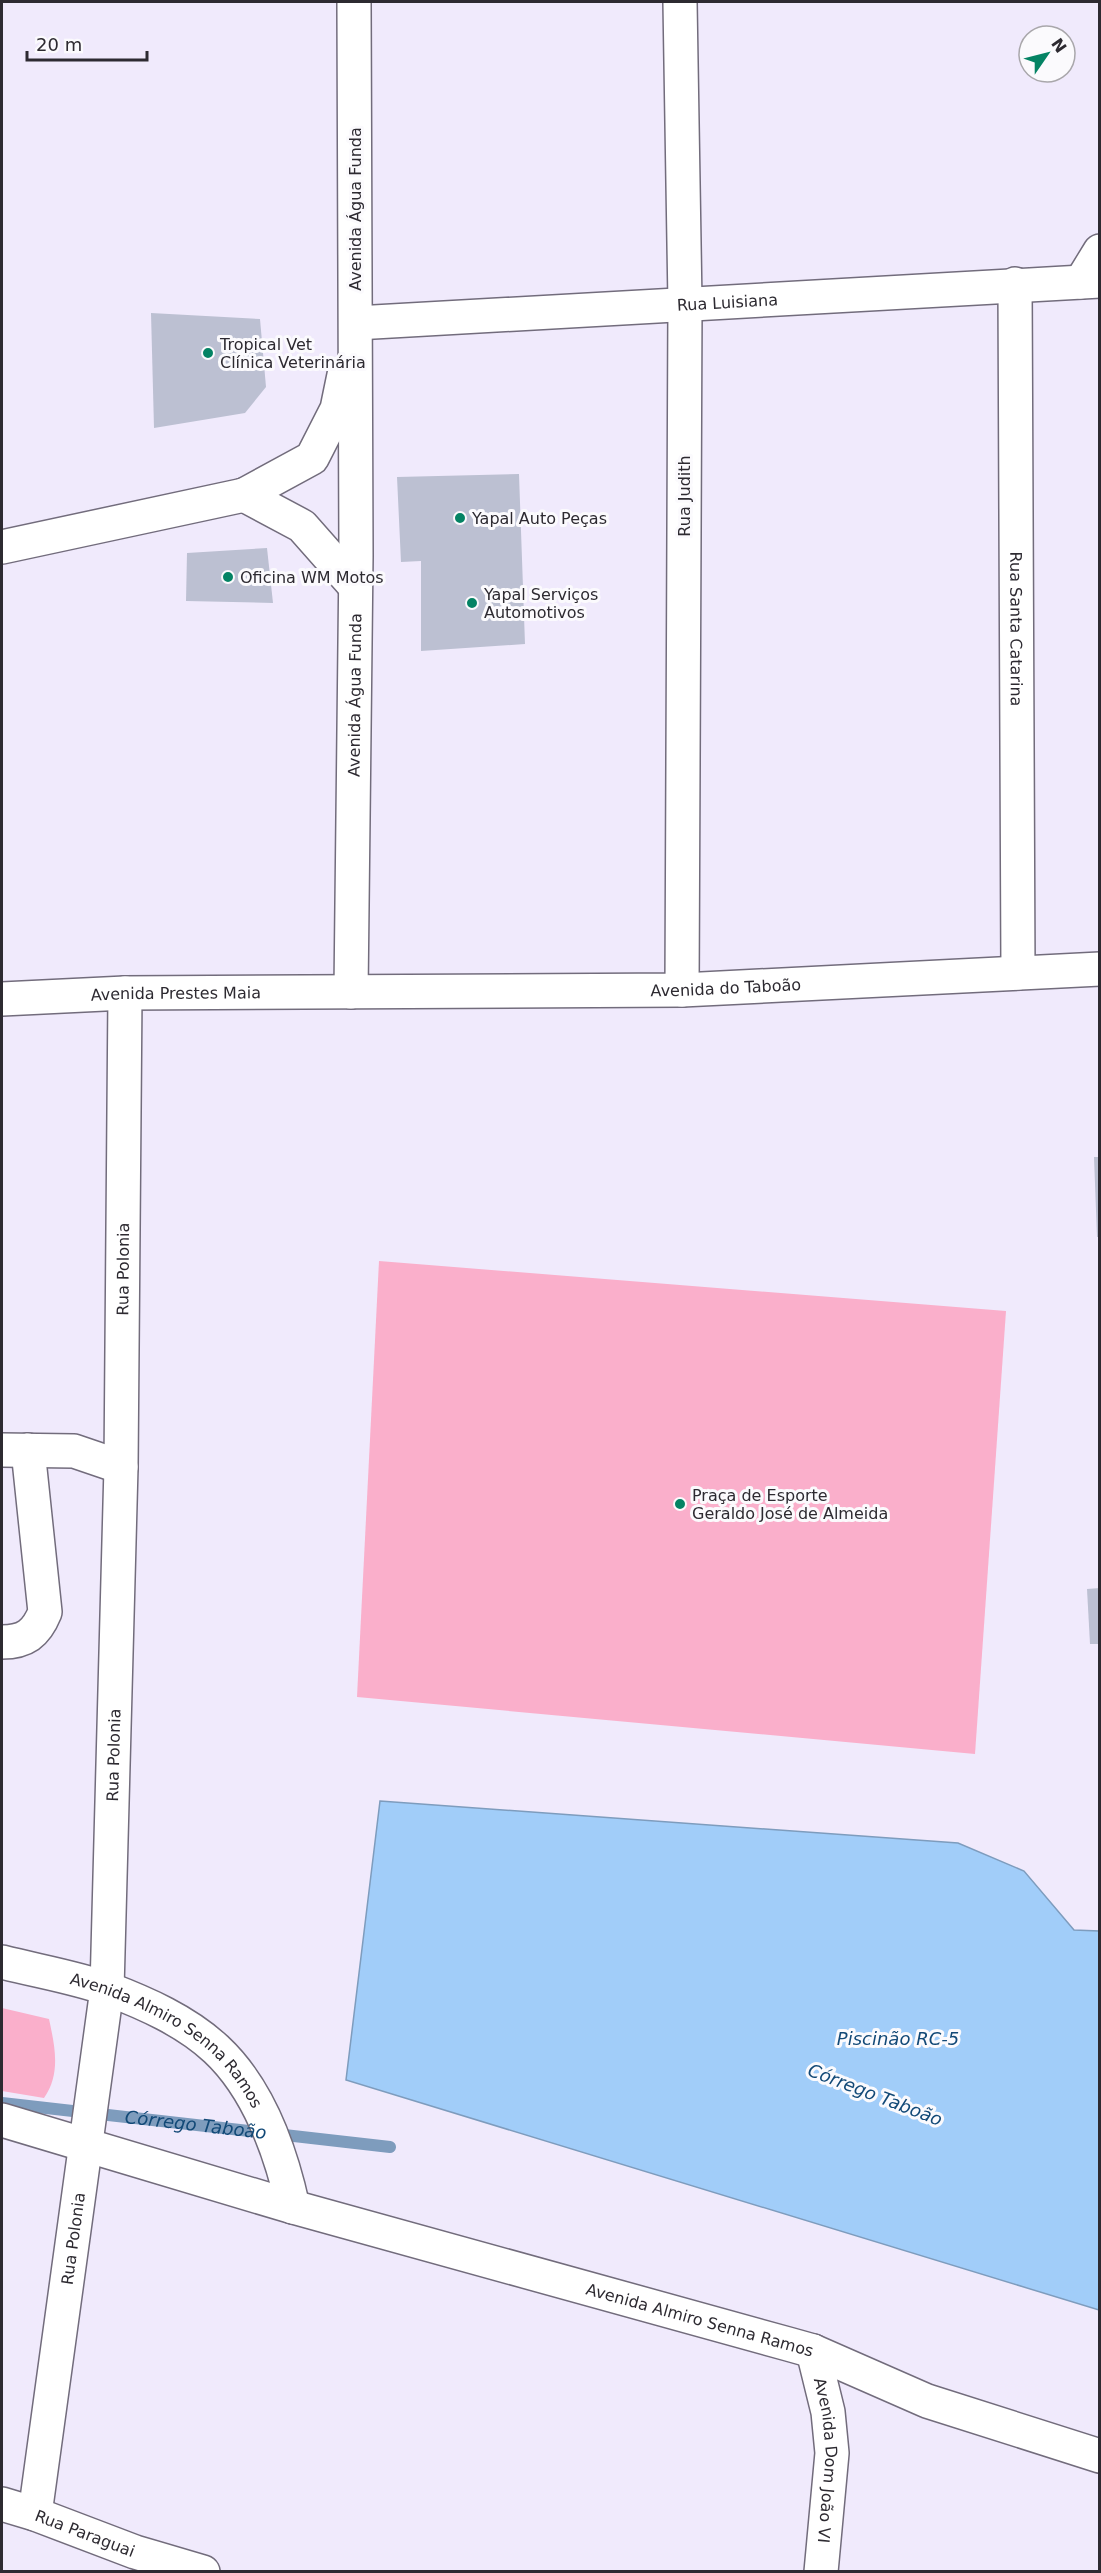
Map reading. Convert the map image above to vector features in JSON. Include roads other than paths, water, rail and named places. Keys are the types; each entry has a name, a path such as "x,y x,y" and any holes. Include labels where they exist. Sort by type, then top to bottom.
{"street":[{"name":"Avenida Água Funda","path":"351,992 356,323 354,2"},
{"name":"Rua Judith","path":"680,2 685,303 682,990"},
{"path":"1090,282 1100,251"},
{"name":"Rua Luisiana","path":"356,323 1015,284 1090,282"},
{"name":"Rua Santa Catarina","path":"1015,284 1018,973"},
{"path":"2,547 244,495 312,458 337,409 356,323"},
{"path":"244,495 302,526 355,586"},
{"name":"Avenida do Taboão","path":"351,992 682,990 1100,969"},
{"name":"Avenida Prestes Maia","path":"2,999 125,993 351,992"},
{"name":"Rua Polonia","path":"35,2514 84,2143 107,1989 121,1467 125,993"},
{"path":"2,1642 16,1642 27,1638 40,1624 45,1612 15,1450 74,1451 121,1467"},
{"name":"Avenida Almiro Senna Ramos","path":"2,1962 107,1989 168,2015 216,2049 248,2089 284,2164 293,2207"},
{"name":"Avenida Almiro Senna Ramos","path":"2,2120 293,2207 647,2303 813,2351 927,2401 1100,2456"},
{"name":"Avenida Dom João VI","path":"813,2351 828,2412 832,2453 821,2571"},
{"name":"Rua Paraguai","path":"2,2504 35,2514 128,2562 203,2571"}],"water":[{"name":"Piscinão RC-5","path":"380,1801 958,1843 1024,1871 1074,1930 1099,1931 1099,2310 346,2080"}],"waterway":[{"name":"Córrego Taboão","path":"2,2103 390,2147"}],"place":[{"name":"Tropical Vet Clínica Veterinária","path":"208,353"},
{"name":"Yapal Auto Peças","path":"460,518"},
{"name":"Oficina WM Motos","path":"228,577"},
{"name":"Yapal Serviços Automotivos","path":"472,603"},
{"name":"Praça de Esporte Geraldo José de Almeida","path":"680,1504"}]}
